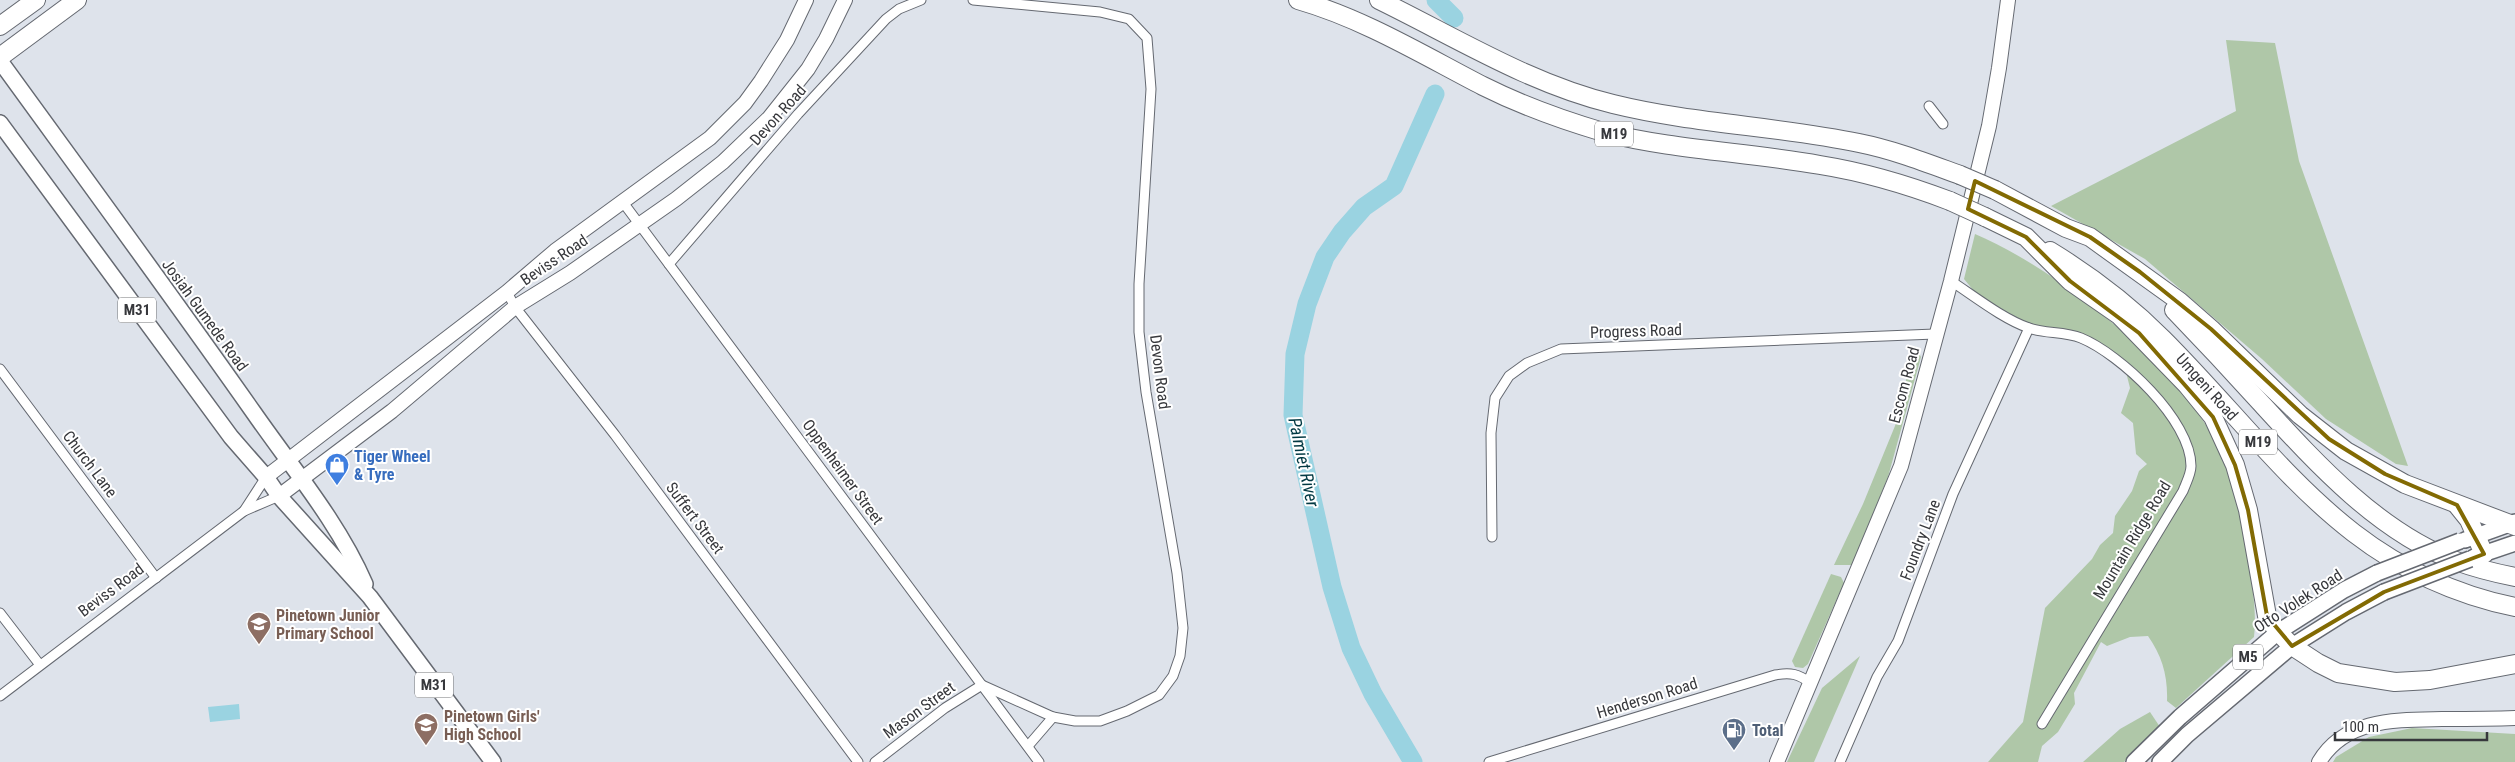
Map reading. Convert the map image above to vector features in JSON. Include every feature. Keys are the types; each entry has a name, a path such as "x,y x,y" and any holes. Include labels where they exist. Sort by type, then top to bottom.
{"highway":[{"path":"0,26 36,0"},
{"path":"0,59 77,0"},
{"name":"M19","path":"1298,0 1353,20 1508,98 1575,123 1634,139 1820,165 1920,190 1950,201 2026,237"},
{"name":"M19","path":"1379,0 1508,65 1575,93 1649,112 1860,143 1908,156 1995,190 2066,228"},
{"path":"2066,228 2090,237 2179,301 2300,416 2329,439 2385,474 2457,505 2513,524"},
{"name":"Umgeni Road","path":"2066,228 2107,255 2164,301 2293,438 2366,507 2404,534 2448,557 2487,571 2515,577"},
{"path":"2026,237 2070,281 2119,315 2138,333 2187,385 2213,417 2236,465 2248,510 2267,616 2278,632 2292,646 2318,664 2338,673 2360,678 2395,682 2430,680 2515,664"},
{"name":"Umgeni Road","path":"2026,237 2073,265 2137,315 2194,371 2278,464 2332,517 2409,569 2469,595 2515,606"},
{"path":"2457,505 2464,512 2468,539 2477,556"}],"main road":[{"name":"Beviss Road","path":"266,477 622,201 710,138 745,103 787,40 806,0"},
{"name":"Beviss Road","path":"279,496 392,411 515,307 570,273 639,225 722,162 768,118 808,69 826,39 845,0"},
{"name":"Escom Road","path":"1777,762 1901,466 1935,334 1951,281 1994,102 2008,0"},
{"name":"Josiah Gumede Road","path":"0,59 331,522 354,560 370,597"},
{"name":"Josiah Gumede Road","path":"0,123 231,437 266,477 279,496 370,597 492,762"},
{"name":"Otto Volek Road","path":"2134,762 2180,717 2278,632 2344,590 2377,573 2513,524"},
{"name":"M5","path":"2160,762 2187,736 2292,646 2346,612 2384,592 2515,542"},
{"path":"2319,762 2336,742 2363,726 2388,720 2515,718"}],"street":[{"name":"Devon Road","path":"669,264 798,114 886,19 899,9 921,0"},
{"name":"Devon Road","path":"973,0 1100,12 1128,19 1147,38 1151,89 1139,284 1139,332 1146,392 1177,573 1183,628 1180,656 1173,676 1159,695 1127,712 1100,721 1075,722 1053,717 982,685"},
{"path":"1929,106 1944,124"},
{"name":"Oppenheimer Street","path":"622,201 1039,762"},
{"name":"Mountain Ridge Road","path":"1951,281 2029,328 2054,331 2082,339 2112,357 2140,380 2164,404 2190,458 2191,467 2183,491 2042,724"},
{"name":"Suffert Street","path":"507,292 515,307 615,435 858,762"},
{"name":"Foundry Lane","path":"1840,762 1877,678 1898,641 1953,494 2029,328"},
{"name":"Progress Road","path":"1492,537 1491,433 1495,398 1509,376 1527,363 1561,349 1935,334"},
{"name":"Church Lane","path":"0,368 156,578"},
{"name":"Beviss Road","path":"244,511 266,477"},
{"name":"Beviss Road","path":"0,696 244,511 279,496"},
{"path":"0,613 40,665"},
{"name":"Henderson Road","path":"1490,762 1787,672 1797,674 1811,683"},
{"name":"Mason Street","path":"875,762 945,708 982,685"},
{"path":"1028,746 1053,717"}],"highlighted area":[{"path":"1975,181 2090,237 2140,272 2211,329 2329,439 2385,474 2457,505 2484,554 2384,592 2292,646 2267,616 2248,510 2235,465 2213,417 2139,333 2070,281 2026,237 1968,209"}],"green space":[{"path":"2226,40 2275,43 2299,161 2408,466 2396,464 2326,419 2262,359 2145,259 2051,206 2236,111"},
{"path":"1975,234 2006,249 2071,290 2133,341 2186,397 2214,439 2228,473 2243,527 2253,589 2254,637 2176,708 2167,701 2163,667 2157,651 2148,636 2130,637 2107,646 2101,642 2074,693 2075,704 2058,732 2042,746 2038,762 1988,762 2023,722 2045,608 2092,559 2100,545 2113,533 2115,516 2132,491 2139,471 2147,464 2136,454 2133,423 2121,413 2130,388 2125,368 2082,339 2041,331 1983,302 1964,279"},
{"path":"1915,346 1921,357 1888,477 1852,565 1834,565 1863,504 1897,421"},
{"path":"1831,574 1841,577 1844,583 1808,664 1803,668 1795,667 1792,661"},
{"path":"1860,656 1814,762 1787,762 1822,688"},
{"path":"2150,712 2160,727 2124,762 2083,762 2120,729"},
{"path":"2412,728 2515,734 2515,762 2333,762 2336,757 2369,737"}],"water":[{"path":"239,704 240,719 210,722 208,707"}],"waterway":[{"name":"Palmiet River","path":"1436,0 1454,18"},
{"name":"Palmiet River","path":"1413,762 1373,694 1351,648 1332,587 1293,415 1295,354 1307,304 1325,257 1342,232 1364,207 1394,186 1435,94"}],"place":[{"name":"Tiger Wheel & Tyre","path":"337,486"},
{"name":"Pinetown Junior Primary School","path":"259,645"},
{"name":"Pinetown Girls' High School","path":"426,746"},
{"name":"Total","path":"1734,751"}]}
